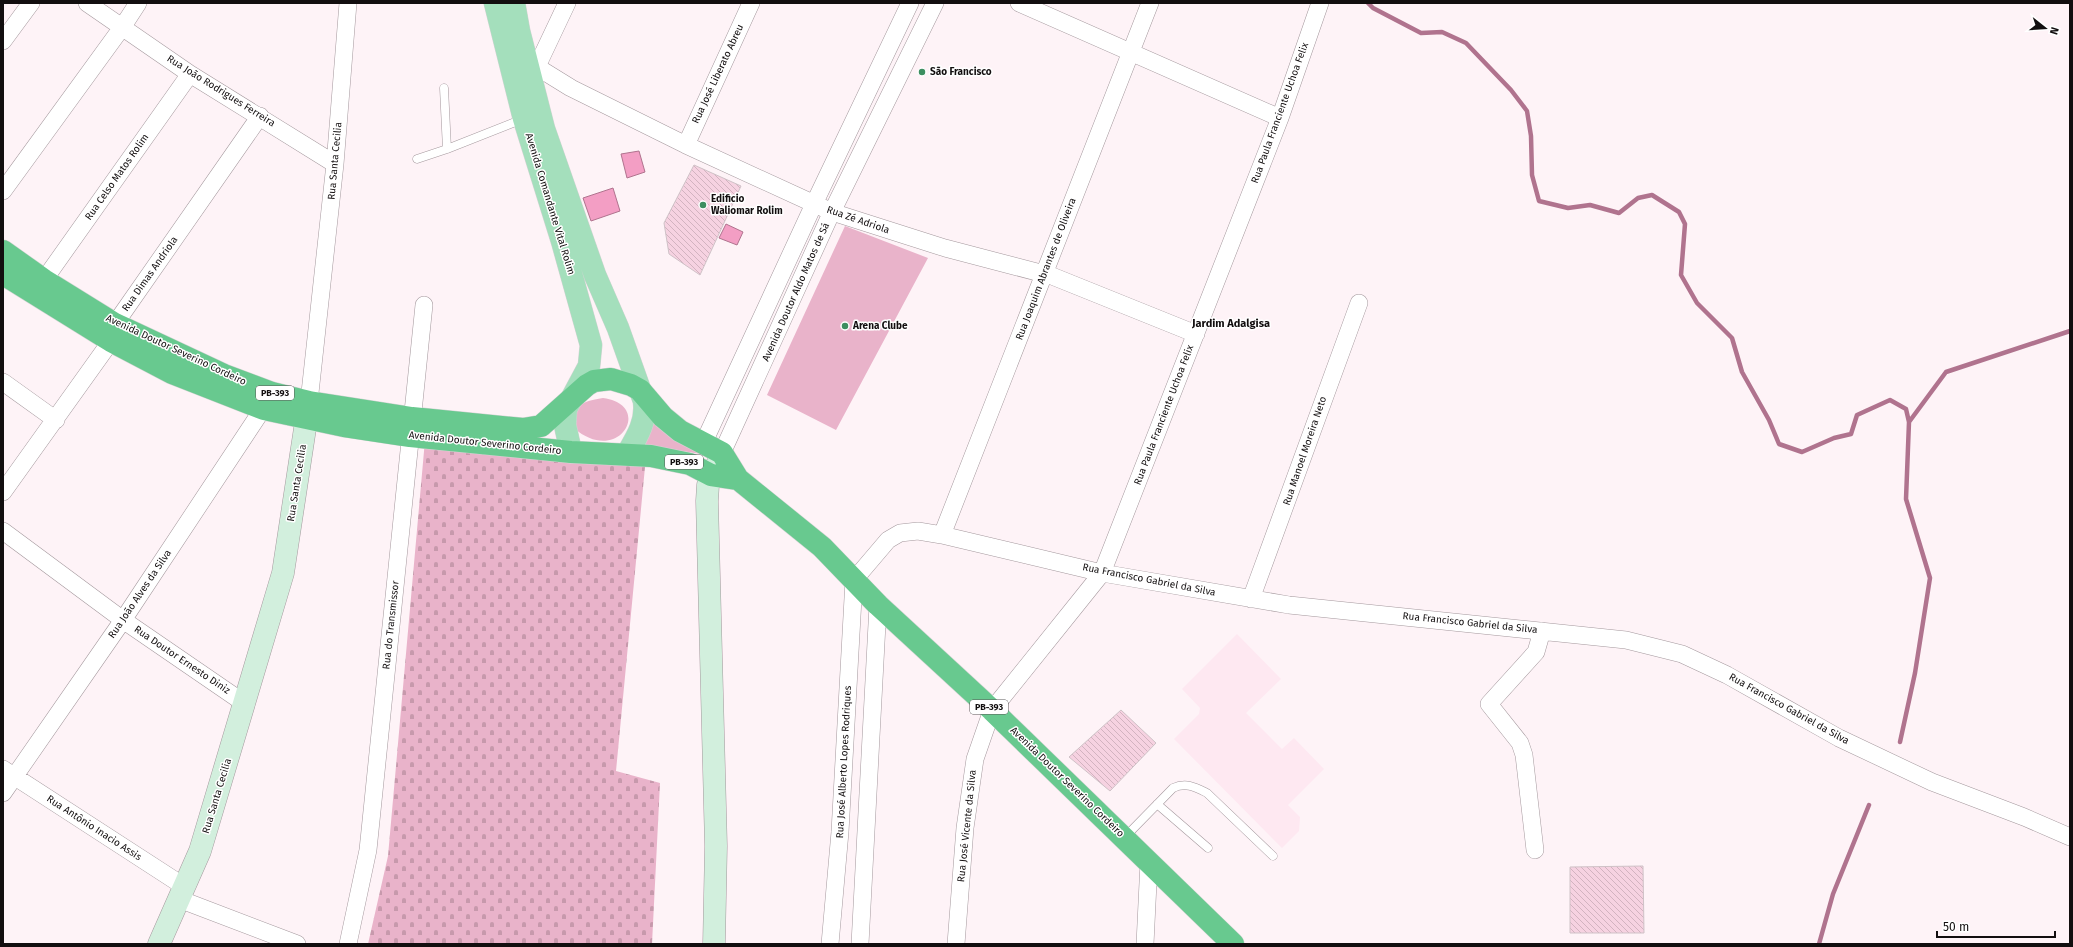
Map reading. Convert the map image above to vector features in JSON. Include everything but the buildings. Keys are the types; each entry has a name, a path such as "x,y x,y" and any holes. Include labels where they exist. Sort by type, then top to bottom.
{"highway":[{"name":"Avenida Doutor Severino Cordeiro","path":"3,251 44,280 113,333"},
{"name":"Avenida Doutor Severino Cordeiro","path":"3,274 113,333 224,375 268,401 308,410 571,452"},
{"path":"570,401 587,385 598,381 611,379 620,381 640,390"},
{"name":"Avenida Doutor Severino Cordeiro","path":"640,390 663,417 680,431 704,442 722,453 738,479 822,547 878,605 992,710 1233,944"},
{"name":"Avenida Doutor Severino Cordeiro","path":"411,427 523,429 541,426 570,401"},
{"path":"571,452 627,454"},
{"name":"PB-393","path":"627,454 690,464 711,475 738,479"}],"main road":[{"name":"Avenida Comandante Vital Rolim","path":"495,3 524,119 562,241 591,344 589,366 570,401"},
{"name":"Avenida Comandante Vital Rolim","path":"514,3 519,31 534,73 544,129 595,275 618,328 640,390"},
{"path":"627,454 644,420 646,412 640,390"},
{"path":"570,401 565,419 571,452"}],"street":[{"path":"3,41 31,3"},
{"name":"Rua João Rodrigues Ferreira","path":"87,3 123,26 190,74 260,116 335,164"},
{"path":"3,191 123,26 138,3"},
{"name":"Rua Santa Cecilia","path":"159,944 200,851 283,574 308,410 335,164 348,3"},
{"path":"534,73 567,3"},
{"name":"Rua José Liberato Abreu","path":"686,145 751,3"},
{"name":"Avenida Doutor Aldo Matos de Sá","path":"704,442 814,204 910,3"},
{"name":"Avenida Doutor Aldo Matos de Sá","path":"722,453 832,212 935,3"},
{"path":"1019,3 1280,118"},
{"name":"Rua Joaquim Abrantes de Oliveira","path":"942,535 1150,3"},
{"name":"Rua Paula Franciente Uchoa Felix","path":"992,710 1102,573 1280,118 1320,3"},
{"name":"Rua Zé Adriola","path":"534,73 571,88 686,145 832,212 945,248 1044,274 1196,334"},
{"name":"Rua Celso Matos Rolim","path":"44,280 190,74"},
{"name":"Rua Dimas Andriola","path":"3,492 56,420 260,116"},
{"name":"Rua Manoel Moreira Neto","path":"1251,599 1359,303"},
{"name":"Rua do Transmissor","path":"348,944 368,850 424,305"},
{"path":"3,382 56,420"},
{"name":"Rua João Alves da Silva","path":"3,793 8,773 123,620 268,401"},
{"path":"714,944 716,846 707,501 708,485 711,475 722,453"},
{"name":"Rua Doutor Ernesto Diniz","path":"3,531 123,620 244,703"},
{"name":"Rua Francisco Gabriel da Silva","path":"854,580 888,540 900,533 918,531 942,535 1102,573 1251,599 1626,640 1682,654 1727,675 1838,738 1932,782 2024,817 2070,837"},
{"name":"Rua José Alberto Lopes Rodriques","path":"830,944 840,832 854,580"},
{"path":"860,944 878,605"},
{"path":"1535,850 1524,755 1520,743 1489,704 1536,652 1542,631"},
{"name":"Rua José Vicente da Silva","path":"956,944 966,828 975,759 992,710"},
{"name":"Rua Antônio Inacio Assis","path":"8,773 182,893 298,944"},
{"path":"1144,944 1149,862"}],"lane":[{"path":"444,88 447,149"},
{"path":"417,159 524,119"},
{"path":"1124,838 1172,788 1180,785 1194,786 1207,793 1273,856"},
{"path":"1157,804 1208,848"}],"shaded area":[{"path":"639,151 645,172 627,178 621,154"},
{"path":"613,188 620,211 591,221 583,198"},
{"path":"726,224 743,232 737,245 719,238"},
{"path":"1237,634 1281,679 1246,713 1282,749 1294,738 1324,769 1288,805 1300,817 1299,831 1282,848 1174,739 1199,714 1200,708 1182,689"}],"green space":[{"name":"Arena Clube","path":"845,226 928,258 836,430 767,395"},
{"path":"603,398 618,403 627,411 628,421 624,430 616,437 604,441 590,438 574,428 576,414 580,406 589,401"},
{"path":"651,419 701,454 642,445"},
{"path":"425,440 645,467 616,771 660,783 652,944 368,944 388,856"}],"waterway":[{"path":"1368,3 1373,8 1421,33 1442,32 1466,43 1511,90 1527,111 1531,136 1532,175 1539,201 1568,208 1590,205 1619,213 1638,198 1652,195 1679,212 1685,224 1681,275 1697,303 1732,338 1742,372 1769,420 1779,444 1802,452 1834,438 1851,434 1857,415 1890,400 1906,409 1909,422"},
{"path":"1900,742 1915,673 1930,578 1906,499 1909,422 1946,372 2070,331"},
{"path":"1819,944 1833,894 1869,805"}],"place":[{"name":"São Francisco","path":"922,72"},
{"name":"Edificio Waliomar Rolim","path":"703,205"},
{"name":"Arena Clube","path":"845,326"}],"district":[{"name":"Jardim Adalgisa","path":"1231,323"}]}
